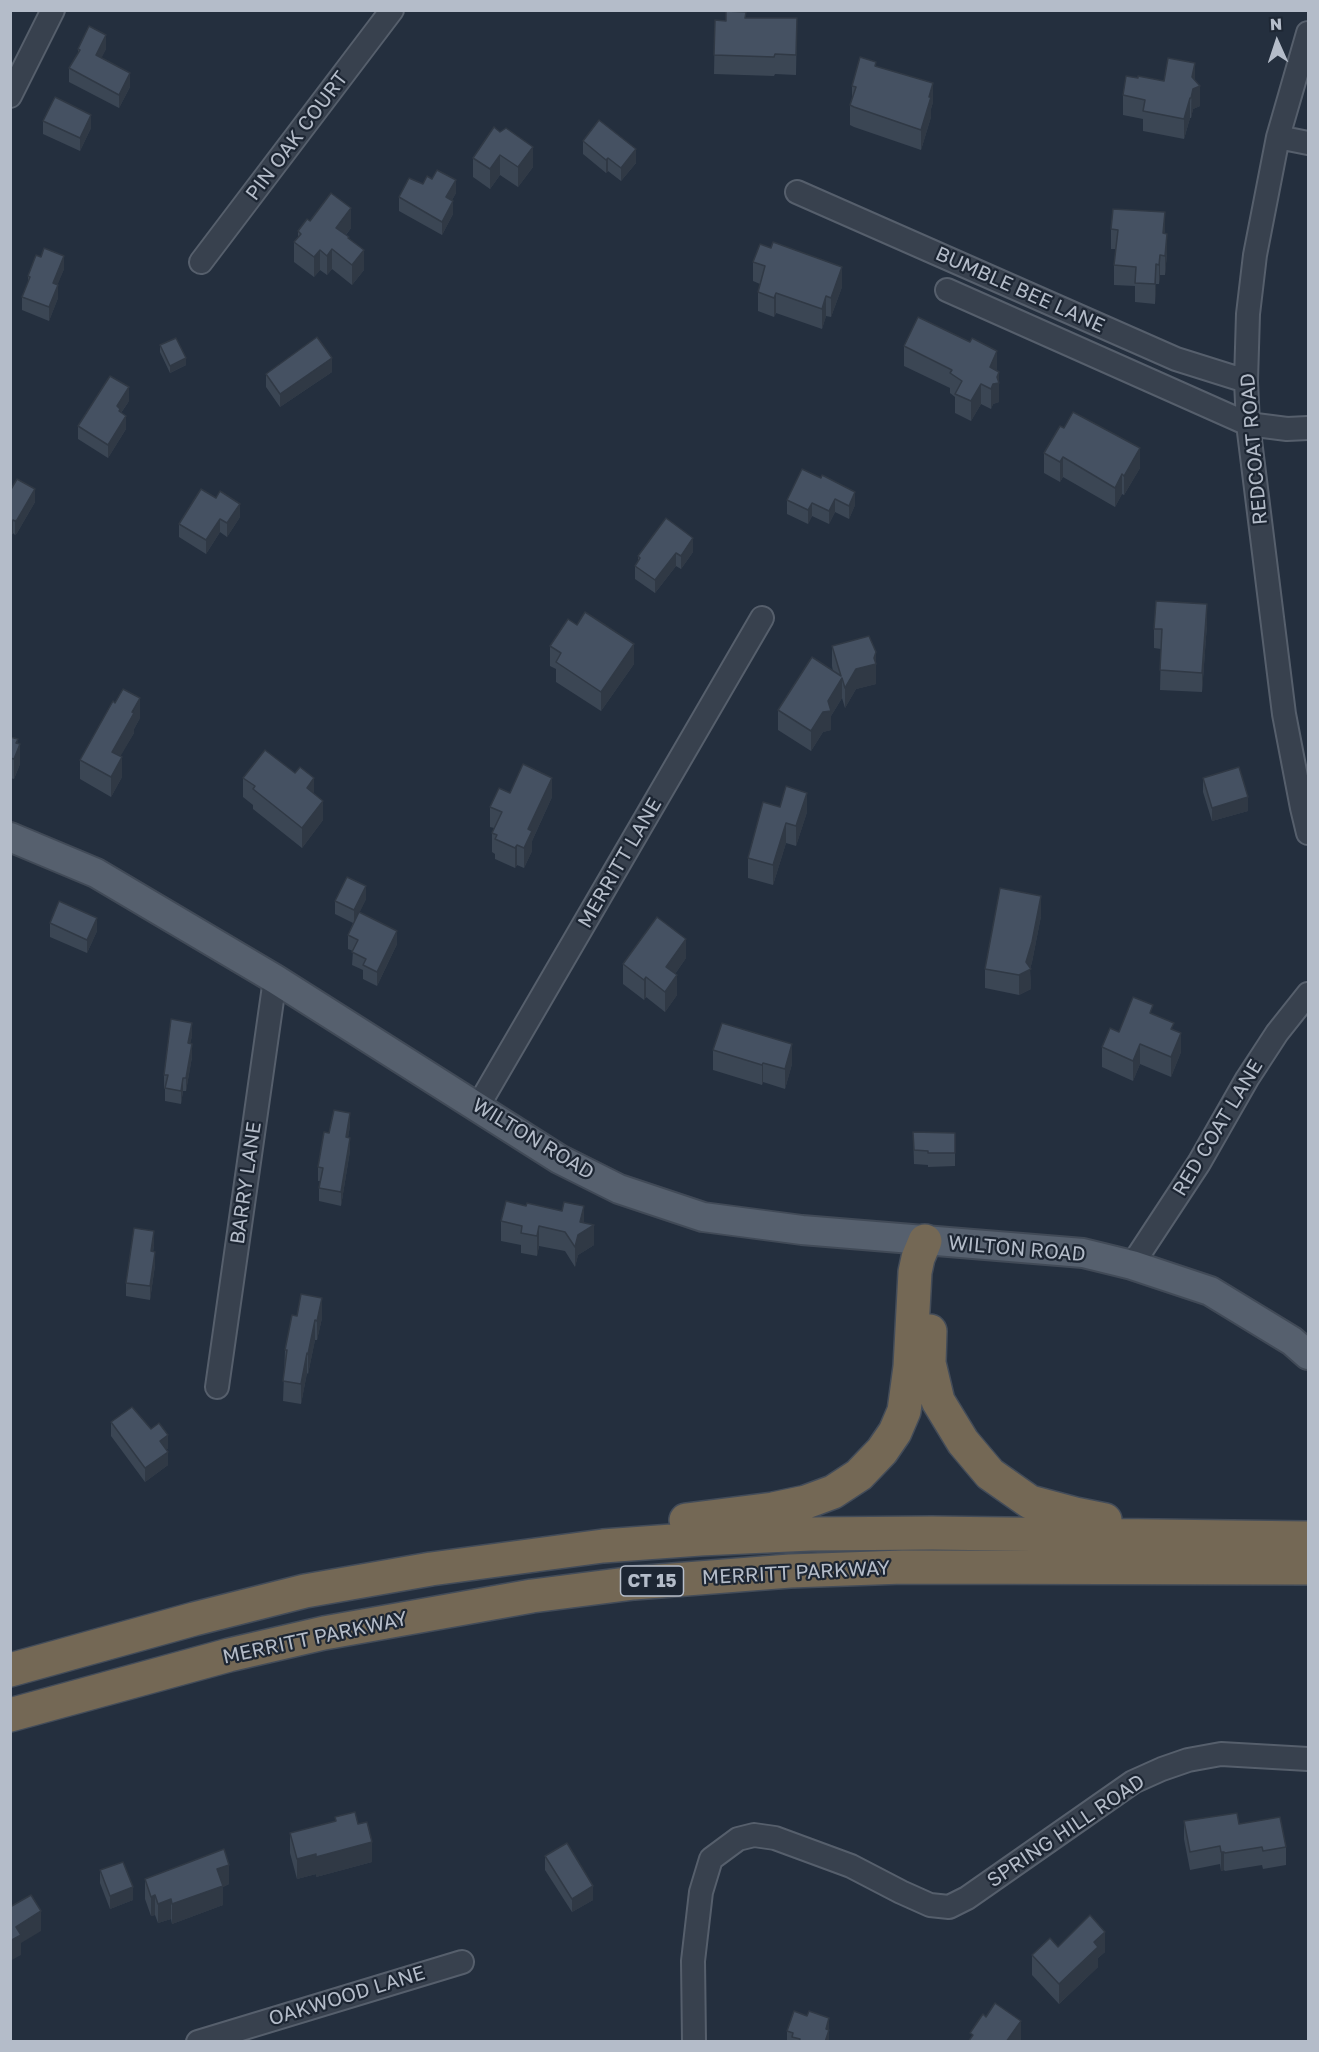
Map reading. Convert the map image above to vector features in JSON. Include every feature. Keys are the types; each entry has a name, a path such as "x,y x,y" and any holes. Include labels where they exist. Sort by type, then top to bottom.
{"highway":[{"path":"925,1240 930,1252 933,1274 929,1363 939,1401 963,1442 990,1474 1030,1502 1075,1514 1130,1524 1302,1538"},
{"path":"305,1591 472,1551 582,1532 772,1509 806,1502 833,1492 859,1475 882,1451 895,1432 904,1411 915,1272 925,1240"},
{"name":"MERRITT PARKWAY","path":"10,1670 305,1591 517,1556 603,1546 812,1534 932,1533 1302,1538"},
{"name":"MERRITT PARKWAY","path":"10,1715 229,1655 324,1634 532,1596 634,1583 790,1571 903,1567 1308,1568"}],"main road":[{"name":"WILTON ROAD","path":"12,841 96,873 275,979 559,1160 619,1189 703,1217 802,1230 1083,1253 1132,1265 1210,1291 1292,1341 1308,1355"}],"street":[{"path":"10,96 53,10"},
{"name":"PIN OAK COURT","path":"201,262 392,10"},
{"name":"REDCOAT ROAD","path":"1308,33 1278,137 1255,255 1248,314 1246,381 1248,424 1284,714 1308,832"},
{"path":"1278,137 1308,143"},
{"name":"BUMBLE BEE LANE","path":"797,192 1176,359 1246,381"},
{"path":"947,290 1248,424 1287,429 1308,428"},
{"name":"MERRITT LANE","path":"477,1108 762,618"},
{"name":"BARRY LANE","path":"217,1387 275,979"},
{"name":"RED COAT LANE","path":"1132,1265 1199,1163 1247,1079 1308,994"},
{"name":"SPRING HILL ROAD","path":"694,2042 693,1961 701,1892 711,1859 738,1839 754,1835 775,1838 851,1866 930,1905 949,1907 967,1898 1133,1782 1162,1769 1221,1754 1308,1759"},
{"name":"OAKWOOD LANE","path":"198,2042 462,1962"}],"building":[{"path":"726,11 746,12 745,18 797,18 796,55 775,54 774,57 714,55 715,20 726,21"},
{"path":"89,26 106,35 96,55 130,73 119,95 69,68 80,50 78,49"},
{"path":"860,57 876,62 875,66 933,83 921,130 850,105 856,87 852,86"},
{"path":"1168,58 1195,63 1192,77 1200,86 1193,89 1184,119 1143,111 1145,100 1123,95 1126,76 1164,81"},
{"path":"55,97 91,115 80,138 43,121"},
{"path":"599,120 636,149 621,168 608,158 606,160 583,141"},
{"path":"494,127 500,132 506,128 533,147 518,167 500,155 490,169 473,158"},
{"path":"437,170 456,180 446,197 453,201 442,222 399,197 409,178 423,184 427,176 432,179"},
{"path":"331,193 351,208 336,228 364,250 352,265 332,249 327,256 320,250 314,257 294,242 301,234 298,231 307,219 310,221"},
{"path":"1113,209 1165,212 1163,233 1167,234 1165,256 1160,255 1159,265 1156,264 1155,284 1135,283 1136,267 1114,265 1118,230 1111,229"},
{"path":"773,242 842,267 831,298 826,296 822,309 776,293 774,298 758,292 765,266 753,262 760,244 771,248"},
{"path":"44,248 64,256 53,283 58,285 49,307 22,297 36,255 41,257"},
{"path":"918,317 970,342 972,338 997,351 990,367 999,372 997,377 999,383 993,384 991,389 981,384 971,401 955,394 962,381 950,373 952,370 904,346"},
{"path":"317,337 332,358 280,394 266,374"},
{"path":"176,338 186,358 170,366 160,345"},
{"path":"110,376 129,387 117,406 119,411 126,416 108,445 78,426"},
{"path":"1073,412 1140,448 1115,488 1063,457 1060,462 1044,453 1060,426 1064,428"},
{"path":"802,469 821,478 822,475 855,492 849,506 835,499 829,511 812,503 808,510 787,500"},
{"path":"17,479 35,489 17,520 13,520 10,524 10,491"},
{"path":"201,489 216,498 220,491 240,504 227,523 220,519 206,540 179,524"},
{"path":"666,518 693,538 681,556 676,553 655,580 635,566 640,558 638,556"},
{"path":"1156,601 1207,604 1202,673 1160,670 1162,629 1154,629"},
{"path":"585,612 634,644 601,692 556,662 561,653 550,646 568,619 577,625"},
{"path":"869,636 876,652 874,658 876,664 856,669 845,688 842,678 828,701 831,711 823,712 811,731 778,710 812,657 841,676 832,646"},
{"path":"123,689 140,698 112,752 122,757 111,777 80,760 113,701 115,703"},
{"path":"10,737 18,739 16,743 20,744 14,759 10,758"},
{"path":"265,750 295,773 300,767 314,778 307,788 323,801 302,828 253,789 255,786 243,778"},
{"path":"523,764 552,778 528,829 532,831 524,848 517,845 515,848 495,839 497,835 492,833 502,812 490,807 499,788 510,793"},
{"path":"1239,767 1248,797 1212,808 1203,778"},
{"path":"786,786 807,793 796,826 786,823 773,865 748,858 763,802 780,807"},
{"path":"347,877 366,886 354,910 335,901"},
{"path":"1000,888 1041,896 1026,962 1031,969 1019,975 985,969"},
{"path":"59,901 97,918 87,940 50,923"},
{"path":"359,912 397,931 377,972 363,965 366,959 352,952 358,940 348,935"},
{"path":"657,917 686,939 666,967 677,975 665,992 646,977 644,980 623,964"},
{"path":"1133,997 1153,1005 1150,1013 1174,1023 1171,1029 1181,1033 1171,1057 1140,1044 1133,1061 1102,1047 1110,1028 1119,1032"},
{"path":"171,1019 192,1023 188,1043 192,1044 186,1078 183,1078 181,1091 165,1088 168,1075 164,1075"},
{"path":"722,1023 792,1044 785,1069 763,1063 762,1065 713,1050"},
{"path":"334,1110 350,1113 346,1137 350,1138 341,1192 319,1188 323,1168 318,1167 324,1132 329,1133"},
{"path":"913,1132 955,1133 955,1153 928,1153 928,1151 914,1150"},
{"path":"506,1201 562,1211 564,1202 584,1206 580,1222 594,1225 578,1235 575,1247 565,1232 539,1226 537,1236 521,1233 522,1226 501,1221"},
{"path":"134,1228 154,1231 151,1251 155,1252 150,1286 126,1283"},
{"path":"301,1294 322,1298 301,1384 283,1381 287,1350 285,1350 292,1315 297,1316"},
{"path":"132,1407 151,1429 159,1423 168,1435 160,1441 168,1452 145,1468 111,1422"},
{"path":"355,1812 358,1824 367,1822 372,1842 316,1857 316,1854 297,1859 290,1833 336,1821 335,1817"},
{"path":"1237,1813 1239,1824 1280,1817 1286,1847 1263,1851 1262,1847 1225,1853 1221,1852 1220,1846 1190,1852 1184,1821"},
{"path":"567,1843 593,1886 572,1899 545,1856"},
{"path":"224,1849 229,1865 217,1869 223,1886 172,1904 171,1899 158,1904 155,1895 151,1897 145,1879"},
{"path":"123,1862 133,1887 110,1896 100,1870"},
{"path":"31,1895 41,1911 16,1927 21,1935 10,1941 10,1907"},
{"path":"1090,1915 1105,1932 1094,1942 1098,1947 1059,1984 1032,1955 1050,1938 1058,1947"},
{"path":"995,2003 1021,2021 1006,2042 968,2042 973,2035 970,2033 983,2014 986,2017"},
{"path":"794,2011 807,2016 809,2011 829,2018 826,2029 829,2030 825,2042 799,2042 800,2039 792,2037 793,2033 787,2031"}]}
